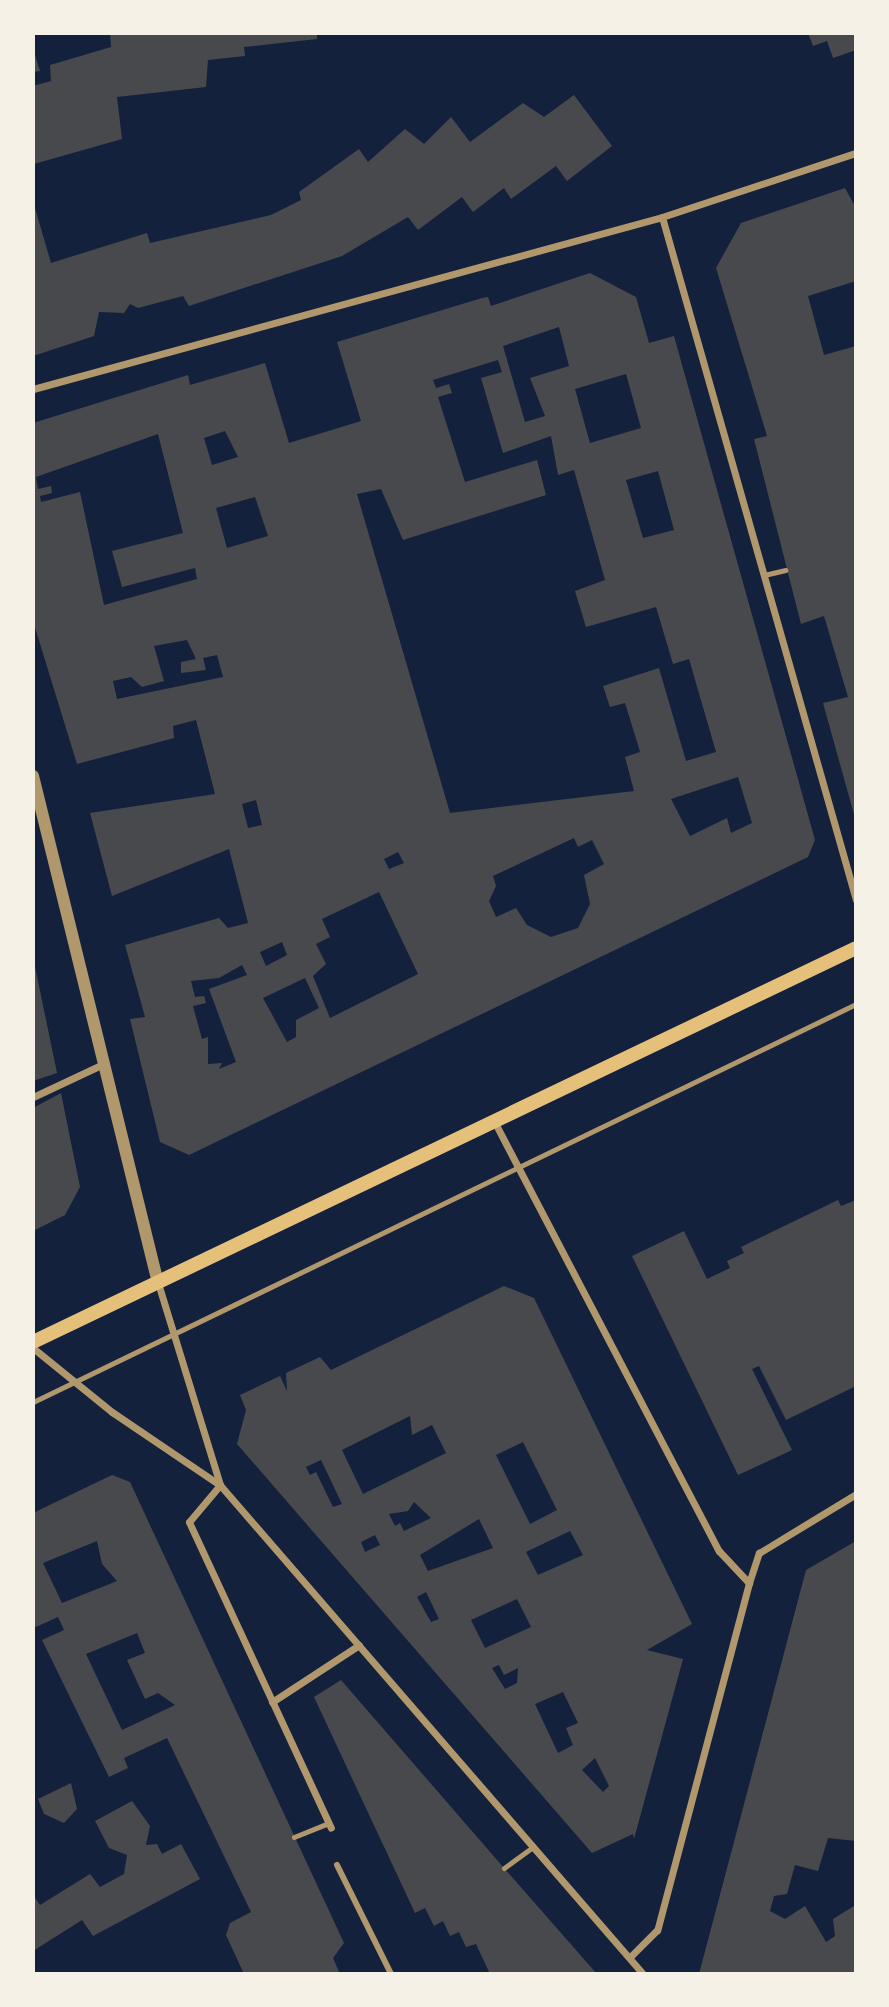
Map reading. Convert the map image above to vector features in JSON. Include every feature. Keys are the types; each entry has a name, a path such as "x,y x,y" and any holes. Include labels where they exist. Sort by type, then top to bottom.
{"main road":[{"path":"33,1342 856,948"}],"street":[{"path":"33,389 663,217 856,153"},
{"path":"663,217 856,900"},
{"path":"33,776 158,1283 220,1485"},
{"path":"33,1097 103,1064"},
{"path":"494,1121 719,1551 749,1583"},
{"path":"33,1348 72,1381 220,1485 643,1974"},
{"path":"220,1485 190,1522 330,1826"},
{"path":"630,1957 657,1930 759,1553 856,1494"},
{"path":"272,1702 359,1645"},
{"path":"337,1865 391,1974"}],"lane":[{"path":"764,575 785,570"},
{"path":"33,1402 516,1165 856,1004"},
{"path":"294,1837 330,1826"},
{"path":"504,1868 533,1847"}],"building":[{"path":"110,33 317,33 317,39 244,47 245,56 208,60 206,87 117,97 122,139 34,164 33,86 51,81 50,65 111,47"},
{"path":"808,33 856,33 856,50 833,58 827,41 813,46"},
{"path":"34,52 40,71 33,72"},
{"path":"574,95 612,146 567,181 556,166 511,199 504,188 473,212 462,197 418,230 408,217 342,256 189,306 183,296 138,308 130,304 124,313 99,312 94,336 33,356 33,201 51,263 147,233 150,243 271,215 301,200 299,192 359,149 368,162 405,129 424,144 451,117 470,142 523,103 544,117"},
{"path":"845,188 856,208 856,281 808,296 824,355 856,346 855,818 823,703 848,697 824,616 801,624 754,439 767,436 716,268 741,223"},
{"path":"590,273 636,297 649,343 674,336 815,840 808,857 189,1155 160,1142 130,1019 145,1017 125,945 219,918 228,928 248,923 229,849 112,896 90,813 215,794 196,720 173,726 174,738 77,764 33,621 33,423 188,375 190,385 265,363 289,443 361,421 337,342 482,298 488,297 491,306","holes":["559,327 569,366 530,378 545,416 525,422 503,346","498,360 502,372 481,378 503,453 551,436 558,475 574,470 605,580 575,591 586,627 656,607 673,664 689,659 716,752 686,761 659,668 603,686 610,707 625,703 638,745 640,752 625,757 634,791 450,813 357,494 381,489 403,540 546,495 537,460 465,482 438,397 452,393 449,384 436,388 433,380","626,374 641,428 590,443 575,389","225,431 238,457 212,465 204,438","158,434 183,533 112,551 122,587 195,568 197,579 104,605 80,492 41,502 40,496 52,493 51,486 38,489 36,477","658,471 674,530 643,538 626,480","255,497 268,536 227,548 216,508","187,640 196,659 181,662 181,673 206,670 203,658 217,655 223,677 117,699 113,681 131,677 142,687 164,681 154,646","738,777 752,823 731,833 727,818 690,836 671,799","256,800 262,825 248,828 242,804","574,838 578,847 592,840 604,864 584,875 590,904 578,928 551,937 527,925 516,908 496,917 489,901 496,886 493,876","398,852 404,863 389,869 384,859","379,892 418,974 330,1018 313,976 326,964 316,944 330,937 322,919","282,942 287,955 266,966 260,952","242,965 247,975 209,989 236,1062 219,1069 222,1063 208,1064 208,1037 202,1039 193,1006 206,1003 204,996 195,997 191,981 219,978","305,978 319,1008 296,1020 296,1037 287,1042 263,998"]},
{"path":"33,957 57,1073 33,1081"},
{"path":"61,1093 80,1187 65,1215 33,1231 33,1108"},
{"path":"838,1200 841,1206 856,1200 856,1386 786,1420 759,1366 752,1369 792,1450 738,1475 632,1256 684,1231 707,1279 730,1268 727,1261 744,1253 741,1247"},
{"path":"504,1286 534,1298 692,1624 647,1650 683,1659 634,1839 633,1834 592,1853 237,1444 246,1410 240,1395 280,1376 287,1391 286,1373 320,1357 331,1370","holes":["410,1416 412,1435 432,1425 446,1453 363,1494 342,1450","523,1442 557,1510 530,1524 496,1455","321,1460 342,1504 333,1507 316,1472 310,1475 306,1467","414,1502 431,1518 404,1531 400,1523 395,1526 389,1514 408,1511","479,1519 493,1548 428,1571 420,1555","570,1531 583,1555 538,1575 526,1552","375,1535 380,1545 365,1552 361,1542","426,1592 439,1619 431,1622 417,1597","517,1599 531,1627 485,1648 471,1620","499,1665 504,1675 518,1668 517,1683 505,1689 492,1668","563,1692 578,1723 566,1728 573,1745 558,1753 535,1704","595,1758 609,1786 603,1792 582,1770"]},
{"path":"112,1475 130,1482 344,1943 333,1958 340,1974 244,1974 226,1935 230,1923 251,1912 167,1738 124,1758 128,1768 109,1777 42,1640 64,1630 58,1617 36,1627 33,1622 33,1513","holes":["97,1541 102,1564 117,1581 62,1603 43,1563","137,1633 145,1653 127,1660 145,1699 158,1693 175,1705 122,1730 86,1654"]},
{"path":"856,1541 856,1841 828,1838 818,1871 795,1865 787,1894 774,1896 770,1911 785,1919 805,1906 826,1942 835,1936 833,1919 854,1906 856,1974 699,1974 806,1570"},
{"path":"341,1680 597,1974 490,1974 476,1944 466,1947 459,1932 450,1936 443,1921 434,1926 425,1908 415,1913 314,1697"},
{"path":"71,1783 77,1809 64,1823 44,1814 38,1799"},
{"path":"132,1801 150,1826 146,1845 157,1844 162,1854 181,1844 200,1879 93,1936 82,1920 33,1951 33,1895 40,1905 90,1874 100,1887 124,1874 127,1855 109,1848 95,1821"}]}
